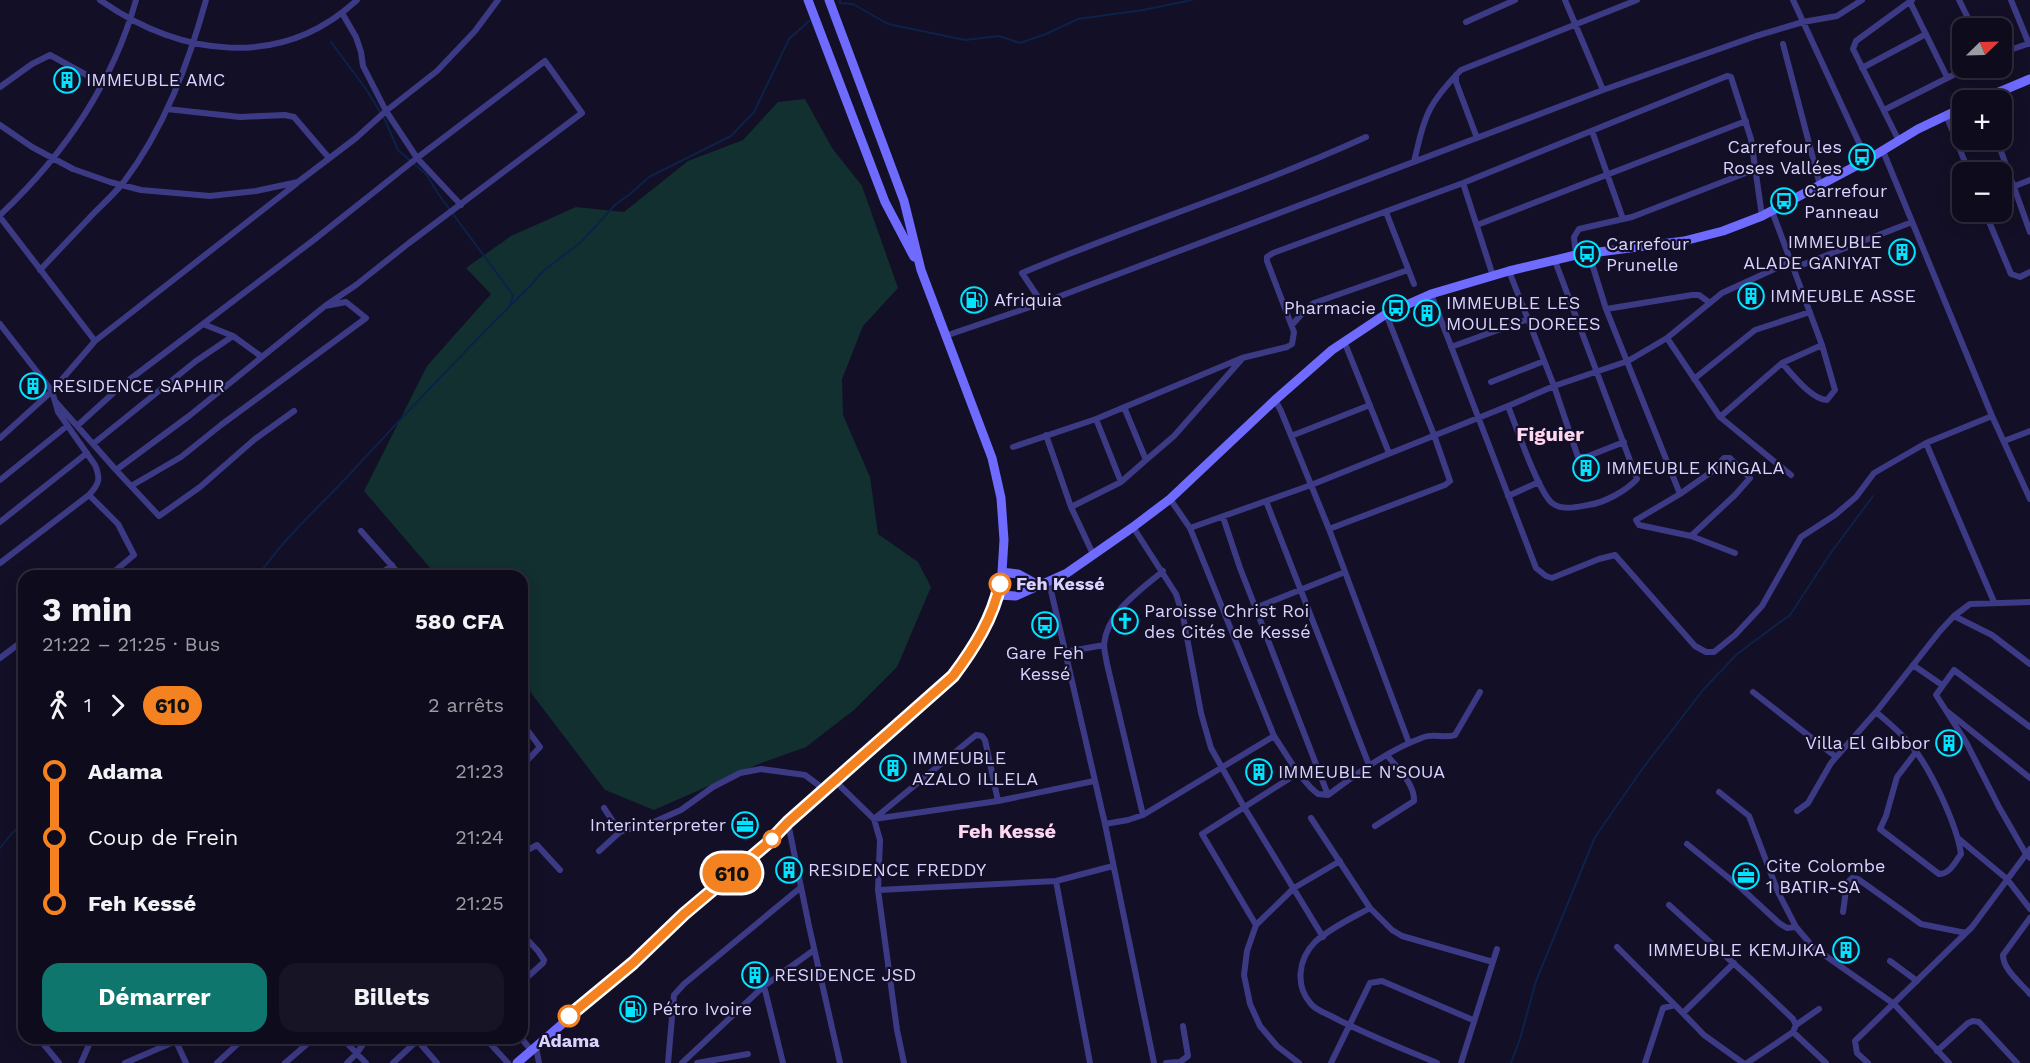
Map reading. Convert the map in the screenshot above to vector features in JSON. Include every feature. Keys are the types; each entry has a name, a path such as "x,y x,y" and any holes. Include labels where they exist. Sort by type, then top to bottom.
{"main road":[{"path":"808,0 885,202 921,270"},
{"path":"517,1063 633,963 684,914 768,843 788,822 953,676 973,649 998,595 1005,540 1004,518 996,476 981,429 921,270 904,201 829,0"},
{"path":"2006,90 2030,80"},
{"path":"998,595 1016,596 1067,573 1133,527 1170,499 1275,400 1344,340 1386,314 1431,294 1576,255 1703,238 1762,216 1952,112"},
{"path":"1002,572 1018,574 1038,585"}],"street":[{"path":"100,0 131,20 194,44 229,48 274,45 311,31 342,13 357,0"},
{"path":"95,341 0,216 23,194 77,129 115,61 136,0"},
{"path":"40,270 121,185 160,125 194,44 206,0"},
{"path":"0,438 52,391 95,341 356,138 437,71 475,31 498,0"},
{"path":"1466,22 1515,0"},
{"path":"1565,0 1603,90"},
{"path":"1414,162 1426,114 1434,100 1461,70 1637,0"},
{"path":"1792,0 1867,160"},
{"path":"945,336 1042,303 1603,90 1756,36 1837,15 1862,0"},
{"path":"1959,0 1967,18"},
{"path":"2011,0 2029,43 2012,49"},
{"path":"1899,141 1852,49 1856,41 1911,1 1947,77"},
{"path":"342,13 356,37 363,66 386,111 417,158 461,205"},
{"path":"1862,68 1926,34"},
{"path":"1784,44 1820,185"},
{"path":"0,87 43,56 50,55 103,84"},
{"path":"77,426 121,386 545,61 582,113 356,285 325,306 189,416 116,470"},
{"path":"1456,75 1456,82 1477,138"},
{"path":"1884,110 1952,75"},
{"path":"1013,447 1096,419 1242,358 1292,344 1292,325 1266,261 1267,257 1463,183 1727,76 1731,77 1751,139 1762,216"},
{"path":"168,109 240,117 285,115 294,117 329,158"},
{"path":"1946,115 1966,162"},
{"path":"1477,225 1746,121"},
{"path":"0,125 73,169 141,190 210,196 256,191 298,182"},
{"path":"1592,131 1623,219"},
{"path":"1042,303 1022,273 1112,236 1299,166 1366,137"},
{"path":"2001,150 2030,232"},
{"path":"1883,151 1992,416 2030,499"},
{"path":"1576,255 1574,237 1579,229 1623,219 1756,169"},
{"path":"2015,186 2030,180"},
{"path":"1463,183 1493,276"},
{"path":"1772,210 1822,345 1835,390 1827,400 1821,400 1809,392 1782,363"},
{"path":"1386,212 1414,284"},
{"path":"1190,528 1311,485 1554,386 1628,361 1667,338 1722,292 1912,222"},
{"path":"1989,222 2011,274 2020,277 2030,272"},
{"path":"1589,254 1606,309 1680,494"},
{"path":"1508,406 1539,482 1553,504 1574,508 1596,504 1626,488 1637,479 1555,261"},
{"path":"1292,325 1314,303 1408,270"},
{"path":"1509,272 1554,386 1578,457 1584,458 1624,442"},
{"path":"1431,294 1536,568 1552,578 1615,555 1695,646 1706,652 1714,652 1735,635 1762,606 1802,537 1835,515 1856,497 1874,473 1926,443 1992,416"},
{"path":"1606,309 1692,294 1699,295 1710,303"},
{"path":"131,486 181,457 221,424 366,318 346,302 325,306"},
{"path":"1694,380 1755,330 1809,312"},
{"path":"1329,529 1445,485 1450,481 1386,314"},
{"path":"1451,347 1528,320"},
{"path":"0,324 52,391 58,412 99,474 99,485 89,495 0,563"},
{"path":"203,324 233,336 262,357"},
{"path":"93,444 196,362 233,336"},
{"path":"1667,338 1720,417 1791,475"},
{"path":"1344,340 1389,453"},
{"path":"1720,417 1782,363 1822,345"},
{"path":"1071,507 1121,482 1174,436 1242,358"},
{"path":"1491,382 1544,361"},
{"path":"1275,400 1329,529 1408,743"},
{"path":"55,401 159,516 200,487 255,439 294,411"},
{"path":"1291,436 1370,405"},
{"path":"1124,407 1146,460"},
{"path":"1096,419 1121,482"},
{"path":"0,480 67,426"},
{"path":"2004,441 2030,431"},
{"path":"1046,435 1071,507 1093,554"},
{"path":"1926,443 1994,602"},
{"path":"0,522 87,453"},
{"path":"1691,536 1750,478 1727,457 1714,470 1680,494 1640,516 1636,522 1639,525 1691,536 1735,553"},
{"path":"1508,496 1539,482"},
{"path":"89,495 118,524 134,555 116,570"},
{"path":"1170,499 1190,528 1274,736 1298,773 1318,794 1328,795 1369,765 1408,743 1427,735 1445,737 1455,735 1480,692"},
{"path":"1266,501 1369,765"},
{"path":"1223,517 1255,608 1328,795"},
{"path":"1133,527 1176,594 1183,616 1211,748 1323,937"},
{"path":"361,531 396,570"},
{"path":"386,570 392,565"},
{"path":"1143,815 1104,645 1113,620 1126,603 1163,571"},
{"path":"1255,608 1345,572"},
{"path":"1049,582 1104,824 1154,1063"},
{"path":"1797,810 1808,803 1831,763 1954,616 1970,604 2030,602"},
{"path":"1954,616 1992,635 2030,663"},
{"path":"1046,628 1058,619"},
{"path":"0,658 18,644"},
{"path":"1057,651 1104,645"},
{"path":"1913,664 1942,685"},
{"path":"1868,1063 1857,1053 1855,1041 1966,933 2029,853 1999,807 1966,742 1936,695 1954,670 2030,727"},
{"path":"1754,692 1836,757"},
{"path":"1944,709 2030,778"},
{"path":"1876,712 1910,744 1916,752 1939,791 1959,838 1961,854 1947,873 1939,874 1880,829 1897,777 1916,752"},
{"path":"528,731 540,747 528,760"},
{"path":"874,819 976,735 982,736 985,740 998,801"},
{"path":"1104,824 1143,815 1274,736"},
{"path":"1375,826 1414,801 1414,793 1410,786 1387,755"},
{"path":"599,851 620,832 638,829 681,810 713,787 740,773 762,769 805,775 825,790"},
{"path":"1256,925 1202,834 1298,773"},
{"path":"835,781 874,819 880,840 878,890 897,1030 904,1063"},
{"path":"874,819 998,801 1094,781"},
{"path":"1719,792 1749,816 1778,892 1796,927 1813,947 1894,1004 1949,1063"},
{"path":"604,808 620,832"},
{"path":"1311,818 1370,908 1392,930 1402,936 1493,962"},
{"path":"788,822 800,888 840,1063"},
{"path":"1959,838 2007,879 2030,909"},
{"path":"1687,844 1779,923 1787,928 1796,927"},
{"path":"528,849 537,845 560,870"},
{"path":"1299,1063 1277,1046 1260,1026 1250,1004 1244,975 1247,951 1256,925 1294,888 1340,861"},
{"path":"878,890 1056,881 1113,866"},
{"path":"1844,912 1846,883 1852,878 1858,879 1921,924 1966,933"},
{"path":"1056,881 1090,1063"},
{"path":"668,1063 674,995 684,984 800,888"},
{"path":"1669,905 1793,1019 1795,1029 1826,1063"},
{"path":"1370,908 1323,937 1308,951 1302,963 1300,978 1304,993 1312,1006 1348,1025 1437,1063"},
{"path":"2030,918 2003,955 2006,967 2030,994"},
{"path":"528,940 544,960 528,977"},
{"path":"1617,947 1704,1035 1743,1063"},
{"path":"682,1063 764,986 814,950"},
{"path":"1461,1063 1497,950"},
{"path":"1890,962 1917,981"},
{"path":"1683,1013 1734,963"},
{"path":"1331,1063 1370,983 1382,981 1473,1020"},
{"path":"764,986 783,1063"},
{"path":"1645,1063 1664,1008 1675,1005"},
{"path":"1747,1063 1819,1009"},
{"path":"1937,1051 1973,1021 1979,1022 2017,1063"},
{"path":"1166,1063 1180,1062 1188,1056 1183,1026"},
{"path":"528,1043 534,1048 539,1063"},
{"path":"43,1044 59,1063"},
{"path":"81,1063 89,1044"},
{"path":"125,1063 166,1044"},
{"path":"179,1044 186,1063"},
{"path":"217,1063 238,1044"},
{"path":"285,1063 307,1044"},
{"path":"348,1044 366,1063"},
{"path":"347,1063 363,1044"},
{"path":"393,1063 414,1044"},
{"path":"423,1044 437,1063"},
{"path":"491,1044 508,1063"},
{"path":"697,1063 748,1054"}],"green space":[{"path":"805,99 832,148 862,186 898,288 863,326 842,379 843,415 870,477 878,534 918,562 931,587 897,667 854,710 806,747 761,763 654,810 605,790 528,689 528,570 432,570 364,491 427,366 491,294 466,268 511,236 576,207 624,212 688,161 743,140 778,102"}],"waterway":[{"path":"840,0 840,3 853,4 888,24 965,40 999,36 1020,43 1078,19 1143,10 1192,0"},
{"path":"263,570 300,525 542,272 581,242 616,204 649,177 731,136 754,112 789,39 809,21"},
{"path":"331,42 366,89 385,120 398,150 426,174 513,295 510,305"},
{"path":"1511,1063 1536,981 1595,837 1643,768 1703,690 1737,654 1790,615 1830,554 1873,496"},
{"path":"0,848 18,828"}],"bus line":[{"name":"610","path":"569,1016 633,963 684,914 768,843 788,822 953,676 973,649 988,620 1000,584"}],"place":[{"name":"IMMEUBLE AMC","path":"67,80"},
{"name":"Carrefour les Roses Vallées","path":"1862,157"},
{"name":"Carrefour Panneau","path":"1784,201"},
{"name":"IMMEUBLE ALADE GANIYAT","path":"1902,252"},
{"name":"Carrefour Prunelle","path":"1587,254"},
{"name":"IMMEUBLE ASSE","path":"1751,296"},
{"name":"Afriquia","path":"974,300"},
{"name":"Pharmacie","path":"1396,308"},
{"name":"IMMEUBLE LES MOULES DOREES","path":"1427,313"},
{"name":"RESIDENCE SAPHIR","path":"33,386"},
{"name":"IMMEUBLE KINGALA","path":"1586,468"},
{"name":"Feh Kessé","path":"1000,584"},
{"name":"Paroisse Christ Roi des Cités de Kessé","path":"1125,621"},
{"name":"Gare Feh Kessé","path":"1045,625"},
{"name":"Villa El GIbbor","path":"1949,743"},
{"name":"IMMEUBLE AZALO ILLELA","path":"893,768"},
{"name":"IMMEUBLE N'SOUA","path":"1259,772"},
{"name":"Interinterpreter","path":"745,825"},
{"name":"RESIDENCE FREDDY","path":"789,870"},
{"name":"Cite Colombe 1 BATIR-SA","path":"1746,876"},
{"name":"IMMEUBLE KEMJIKA","path":"1846,950"},
{"name":"RESIDENCE JSD","path":"755,975"},
{"name":"Pétro Ivoire","path":"633,1009"},
{"name":"Adama","path":"569,1016"}],"district":[{"name":"Figuier","path":"1550,434"},
{"name":"Feh Kessé","path":"1007,831"}]}
